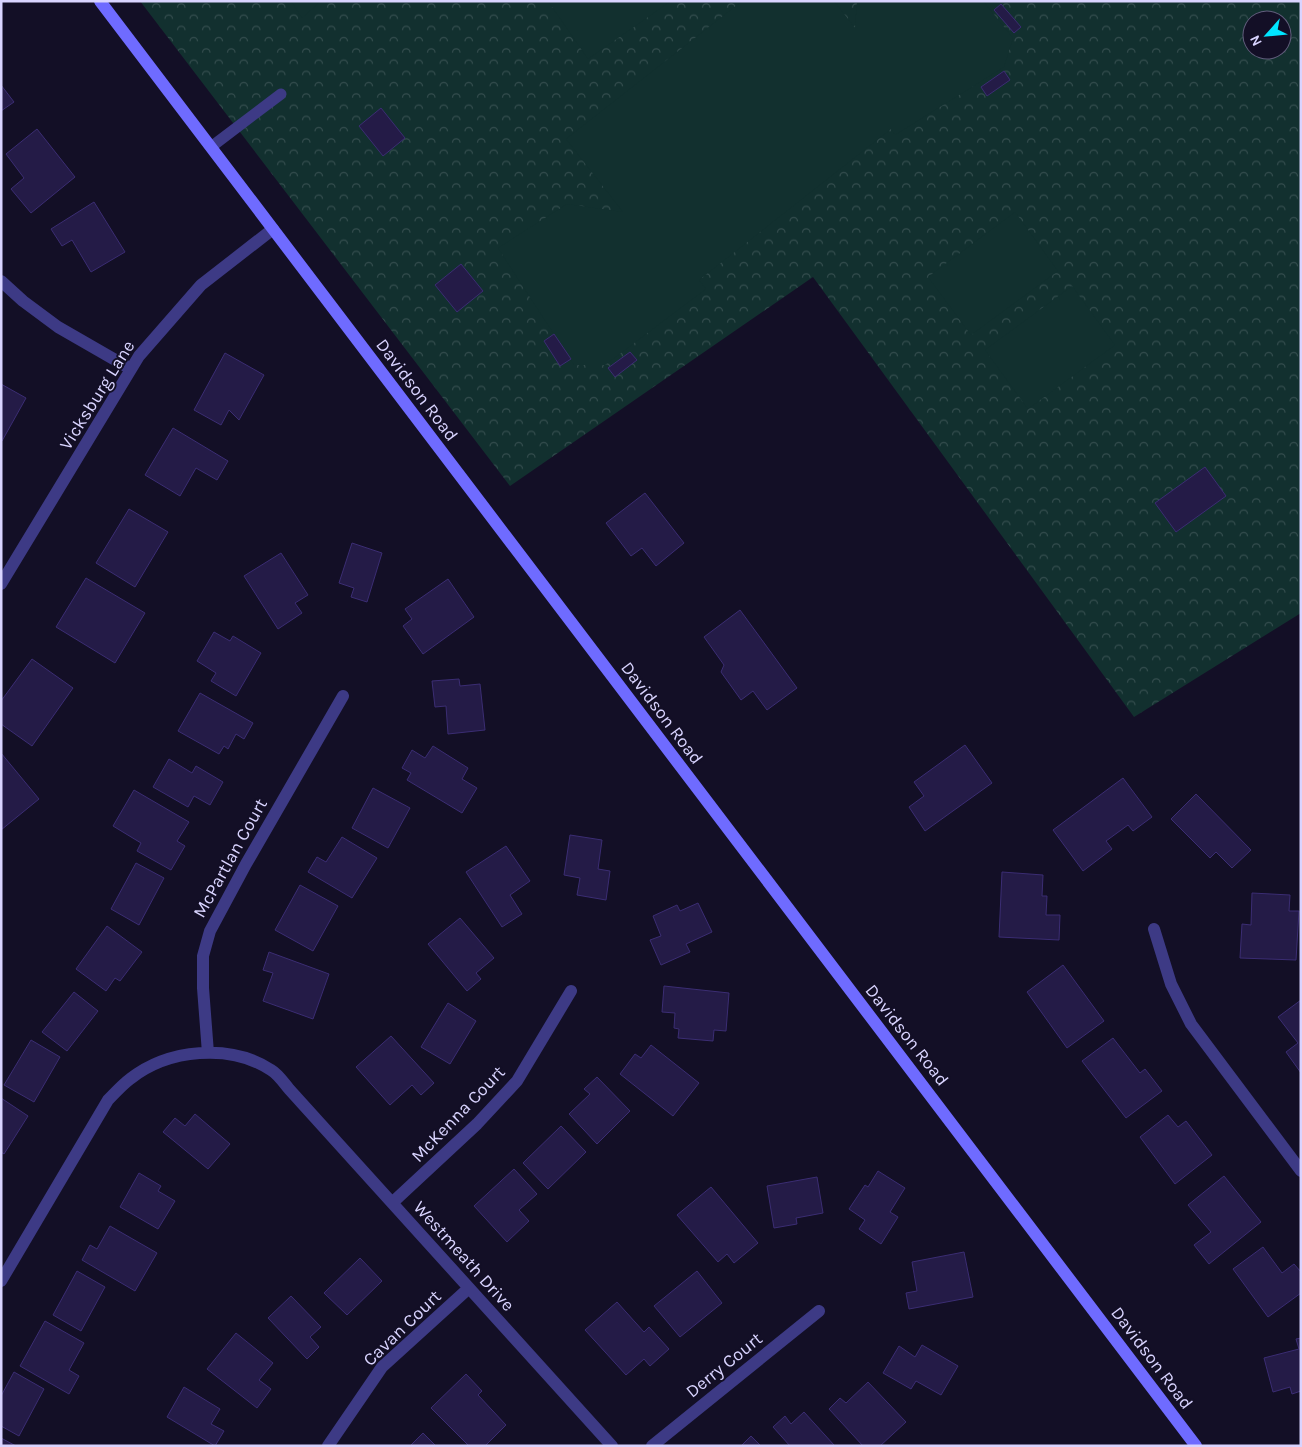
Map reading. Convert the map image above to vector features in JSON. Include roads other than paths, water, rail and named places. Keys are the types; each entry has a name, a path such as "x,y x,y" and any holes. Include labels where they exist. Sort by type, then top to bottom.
{"main road":[{"name":"Davidson Road","path":"100,1 1196,1446"}],"street":[{"name":"Vicksburg Lane","path":"1,584 139,356 201,285 273,228"},
{"path":"1,282 58,327 131,370"},
{"name":"McPartlan Court","path":"208,1053 204,956 210,931 246,864 343,696"},
{"path":"1154,929 1171,984 1191,1024 1301,1171"},
{"name":"McKenna Court","path":"392,1203 477,1124 517,1081 571,991"},
{"name":"Westmeath Drive","path":"1,1282 108,1100 129,1079 146,1068 181,1055 228,1054 250,1059 272,1071 290,1089 612,1446"},
{"name":"Cavan Court","path":"328,1446 382,1367 469,1288"},
{"name":"Derry Court","path":"652,1446 819,1311"}],"lane":[{"path":"211,147 281,94"}]}
